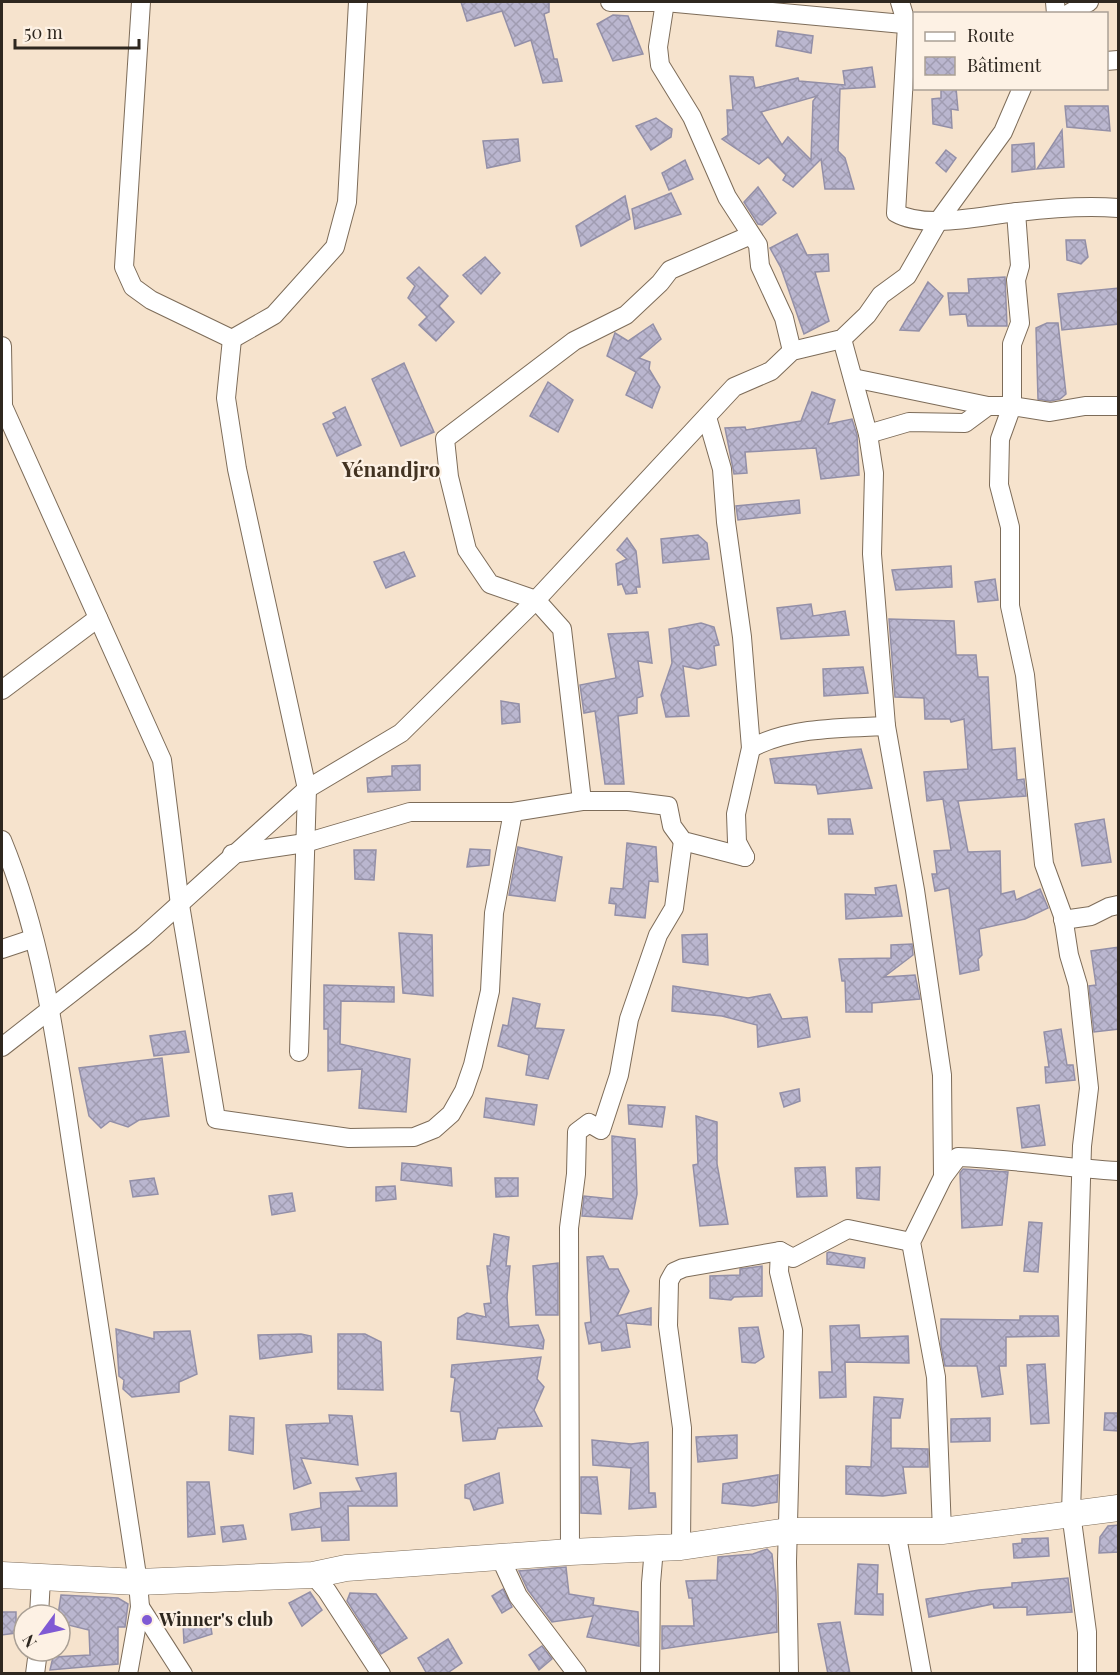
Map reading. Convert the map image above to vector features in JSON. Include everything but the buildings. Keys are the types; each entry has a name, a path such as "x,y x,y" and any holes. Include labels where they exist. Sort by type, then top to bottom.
{"main road":[{"path":"2,1575 139,1594 312,1575 346,1568 570,1552 681,1547 788,1531 942,1531 1119,1508"}],"street":[{"path":"141,2 124,267 133,287 151,300 232,339"},
{"path":"232,339 274,315 335,247 347,202 358,2"},
{"path":"610,2 665,2 911,25"},
{"path":"665,2 658,47 660,65 674,85 727,197 758,244 760,266 784,318 792,351"},
{"path":"900,2 911,25 896,213 908,220 939,220 1066,207 1119,208"},
{"path":"1072,12 1089,2"},
{"path":"2,1047 88,982 180,905 232,854 307,789 401,733 536,600 734,387 771,371 792,351 842,339 867,315 881,295 907,276 939,220 1003,132 1021,90"},
{"path":"1016,212 1020,266 1016,280 1020,323 1012,344 1010,381 1012,406 1000,439 999,485 1010,527 1010,606 1025,675 1044,864 1064,920 1068,955 1078,985 1089,1088 1081,1169 1071,1513 1088,1632 1088,1674"},
{"path":"582,801 562,629 536,600 490,584 467,549 449,477 445,439 574,341 626,315 660,283 670,270 751,235"},
{"path":"232,339 226,398 237,469 307,789 299,1052"},
{"path":"842,339 868,434 874,473 872,554 886,726 915,890 942,1075 943,1177"},
{"path":"2,346 2,404 162,760 180,905 216,1119 349,1138 414,1137 434,1129 451,1114 464,1091 473,1065 490,991 494,913 513,812"},
{"path":"853,378 988,406 1012,406 1050,412 1085,406 1119,406"},
{"path":"868,434 909,422 965,423 988,406"},
{"path":"232,854 305,843 410,812 513,812 582,801 628,801 668,806 672,826 683,841 745,857 737,842 736,814 751,748 742,638 726,522 722,469 707,417"},
{"path":"2,690 98,618"},
{"path":"751,748 769,739 828,728 886,726"},
{"path":"2,840 28,917 51,1009 139,1594 128,1674"},
{"path":"570,1552 568,1228 576,1174 577,1132 589,1123 601,1130 619,1075 629,1019 658,935 674,908 683,841"},
{"path":"1064,920 1091,916 1119,905"},
{"path":"2,949 32,939"},
{"path":"942,1531 936,1377 911,1242 943,1177 958,1157 999,1158 1081,1169 1119,1171"},
{"path":"681,1547 681,1428 668,1326 669,1281 674,1272 683,1268 780,1251 793,1258 848,1228 911,1242"},
{"path":"780,1251 779,1272 793,1330 788,1531 789,1674"},
{"path":"896,1531 922,1674"},
{"path":"650,1674 651,1583 654,1548"},
{"path":"500,1557 518,1596 577,1674"},
{"path":"312,1575 327,1591 381,1674"},
{"path":"40,1603 41,1579"},
{"path":"139,1594 183,1674"}],"place":[{"name":"Winner's club","path":"147,1620"}],"district":[{"name":"Yénandjro","path":"391,470"}]}
